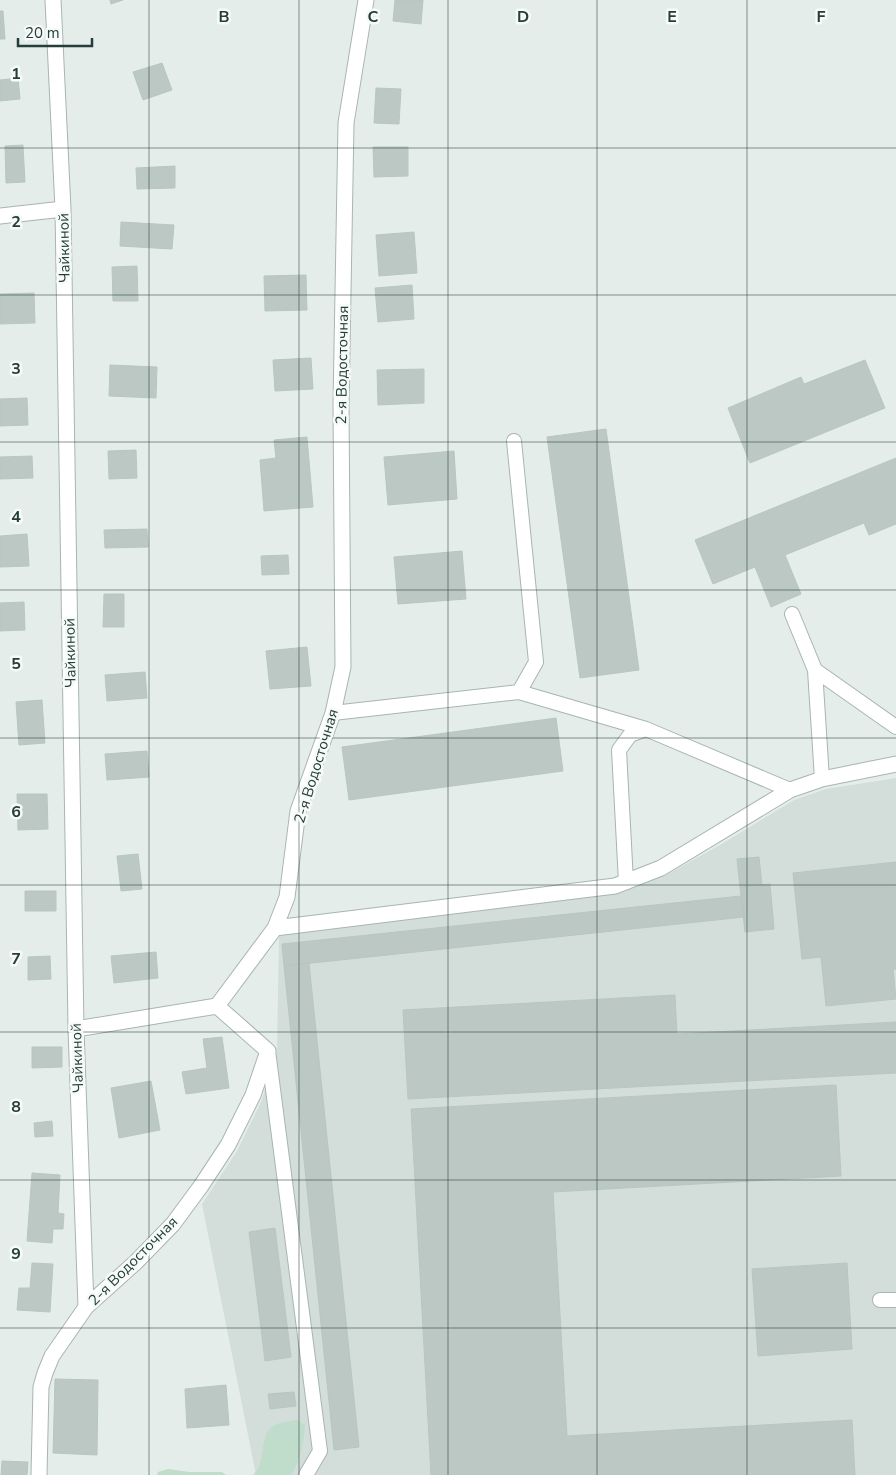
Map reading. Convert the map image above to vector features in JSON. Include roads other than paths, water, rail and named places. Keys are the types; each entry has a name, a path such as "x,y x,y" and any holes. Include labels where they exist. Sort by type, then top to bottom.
{"street":[{"name":"Чайкиной","path":"53,0 64,208 76,1029 86,1307"},
{"name":"2-я Водосточная","path":"217,1006 275,928 287,897 298,811 333,713 343,667 341,404 346,123 366,0"},
{"path":"0,216 64,208"},
{"path":"275,928 615,886 662,868 790,790 822,778 896,764"},
{"path":"76,1029 217,1006 268,1051"},
{"name":"2-я Водосточная","path":"39,1475 41,1387 52,1356 86,1307 136,1262 173,1224 201,1186 228,1145 253,1095 268,1051"}],"lane":[{"path":"514,441 536,662 519,692"},
{"path":"792,614 815,670 822,778"},
{"path":"815,670 896,727"},
{"path":"333,713 519,692 646,729 790,790"},
{"path":"626,882 619,750 630,735 646,729"},
{"path":"268,1051 320,1451 306,1475"},
{"path":"880,1300 896,1300"}]}
